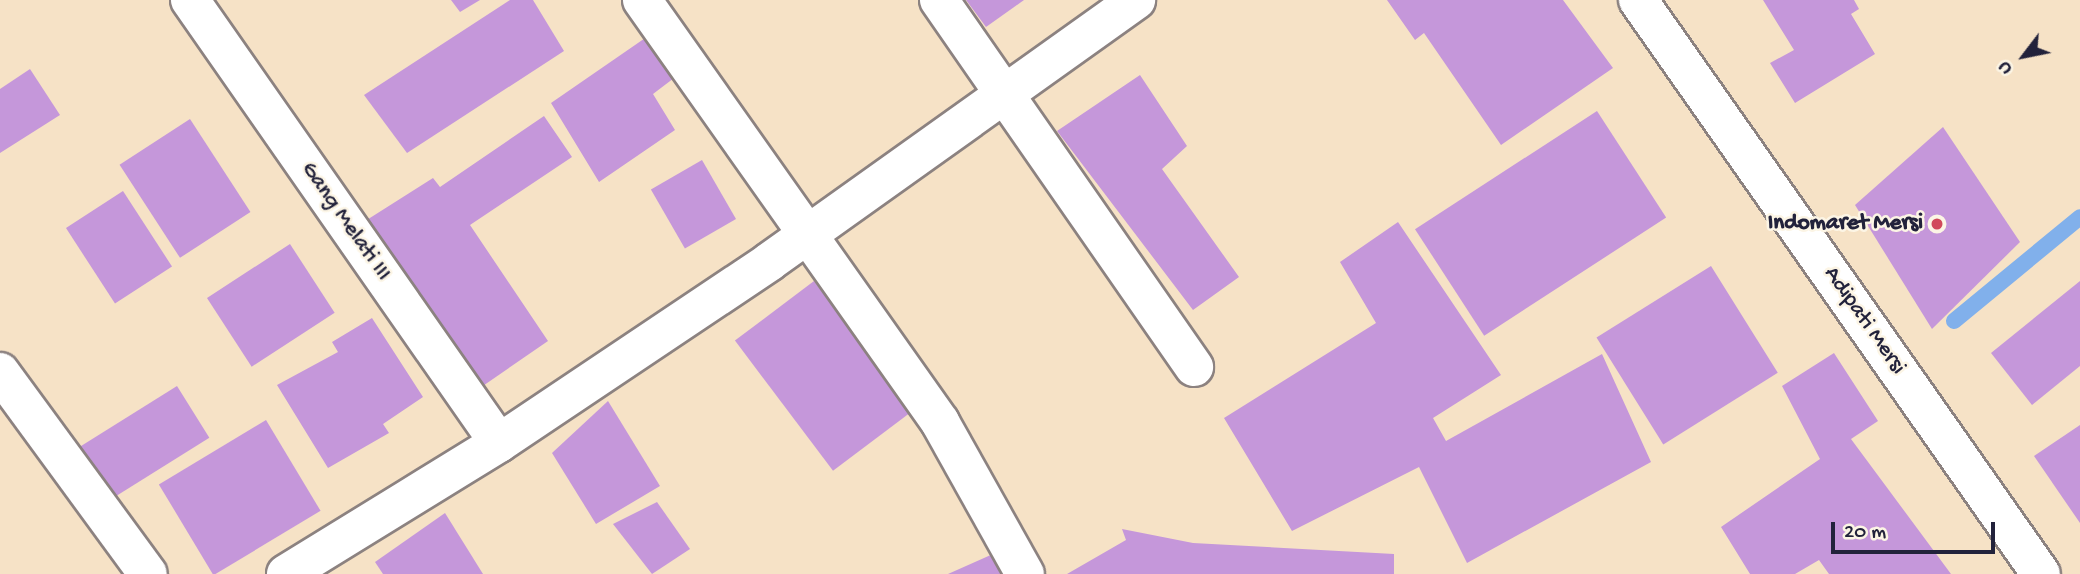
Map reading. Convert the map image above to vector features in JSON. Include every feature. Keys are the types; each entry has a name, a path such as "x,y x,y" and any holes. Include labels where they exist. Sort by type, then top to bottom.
{"street":[{"name":"Gang Melati III","path":"190,0 499,443"},
{"path":"642,0 940,422 1025,574"},
{"path":"939,0 1195,367"},
{"path":"286,574 499,443 808,232 1136,0"},
{"name":"Adipati Mersi","path":"1638,0 2041,574"},
{"path":"0,372 148,574"}],"building":[{"path":"451,0 480,0 460,12"},
{"path":"510,0 533,0 564,51 407,153 364,95"},
{"path":"966,0 1024,0 986,27"},
{"path":"1387,0 1563,0 1613,68 1501,145 1424,33 1415,40"},
{"path":"1763,0 1854,0 1859,9 1851,14 1875,54 1795,103 1770,63 1794,50"},
{"path":"651,34 678,75 653,94 675,130 599,182 551,103"},
{"path":"30,69 60,115 0,153 0,89"},
{"path":"1140,75 1187,146 1162,169 1239,277 1193,310 1057,131"},
{"path":"1597,111 1666,218 1484,336 1415,229"},
{"path":"544,116 572,157 470,225 548,341 477,390 362,223 433,178 440,187"},
{"path":"190,119 250,212 180,258 120,165"},
{"name":"Indomaret Mersi","path":"1943,127 2020,242 1932,329 1855,205"},
{"path":"702,160 736,219 685,248 651,190"},
{"path":"123,191 172,266 115,304 66,228"},
{"path":"1398,222 1501,375 1433,418 1446,441 1602,354 1651,462 1467,563 1419,467 1292,531 1224,418 1376,323 1340,262"},
{"path":"290,244 335,313 252,367 207,298"},
{"path":"1711,266 1778,373 1663,444 1597,338"},
{"path":"814,281 912,411 833,471 735,341"},
{"path":"2080,281 2080,366 2032,405 1991,353"},
{"path":"372,318 423,397 383,424 389,433 328,468 277,385 338,352 332,342"},
{"path":"1834,353 1878,421 1851,439 1951,574 1829,574 1819,560 1795,574 1750,574 1721,527 1820,459 1782,386"},
{"path":"177,386 209,438 112,499 79,447"},
{"path":"608,401 660,486 596,524 552,453"},
{"path":"266,420 321,511 213,574 159,484"},
{"path":"2080,425 2080,523 2034,456"},
{"path":"657,502 690,549 652,574 613,524"},
{"path":"445,513 483,574 383,574 375,562"},
{"path":"1122,529 1193,543 1394,554 1394,574 1067,574 1126,540"},
{"path":"993,554 1022,574 948,574"}],"waterway":[{"path":"1954,321 2080,217"}],"place":[{"name":"Indomaret Mersi","path":"1937,224"}]}
